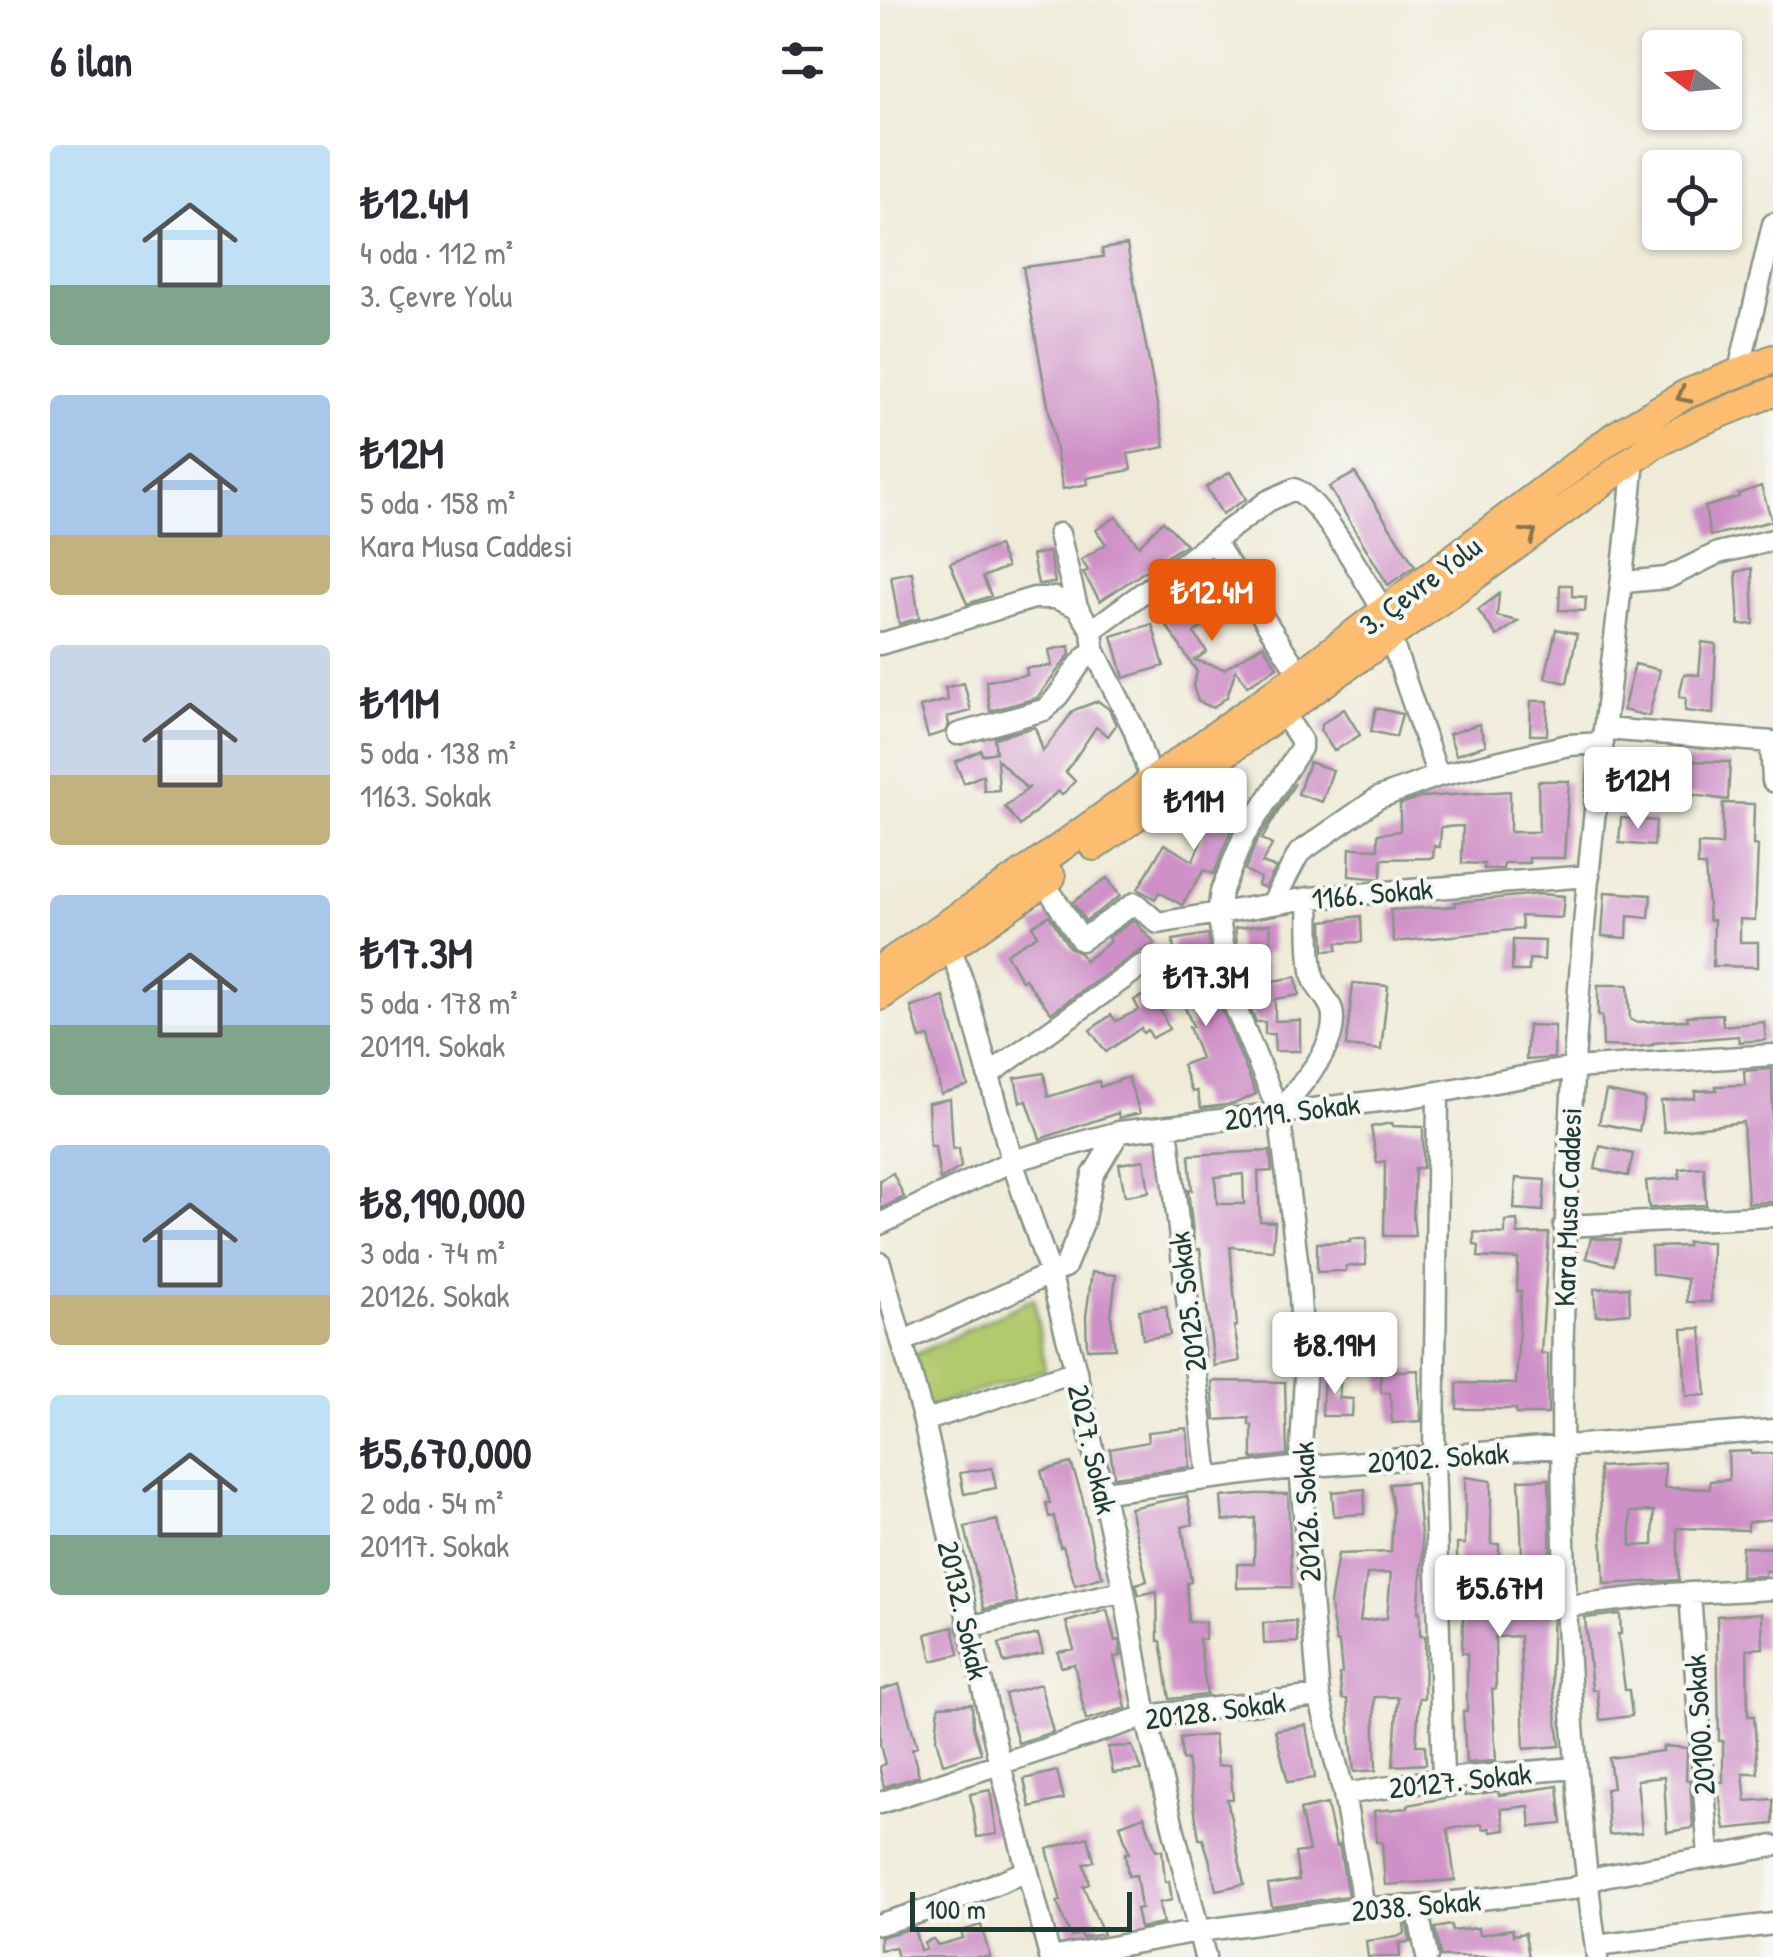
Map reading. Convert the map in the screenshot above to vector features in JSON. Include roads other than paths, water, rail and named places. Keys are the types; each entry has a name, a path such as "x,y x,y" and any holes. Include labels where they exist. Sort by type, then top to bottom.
{"main road":[{"name":"3. Çevre Yolu","path":"880,996 1283,713 1615,436 1686,394 1773,359"},
{"name":"3. Çevre Yolu","path":"880,969 989,898 1300,675 1388,624 1634,458 1672,434 1773,392"}],"street":[{"path":"1740,371 1773,224"},
{"name":"Kara Musa Caddesi","path":"1596,1952 1576,1768 1560,1448 1564,1226 1589,876 1624,582 1634,458"},
{"path":"958,734 1044,710 1054,702 1093,640 1214,541 1268,501 1294,490 1306,494 1388,624 1438,776"},
{"path":"1060,534 1077,607 1134,729 1151,781"},
{"path":"1624,582 1666,578 1718,553 1773,540"},
{"path":"1214,541 1300,675"},
{"path":"880,644 1034,598 1055,598 1077,607"},
{"path":"1218,912 1221,892 1244,836 1301,748 1301,740 1283,713"},
{"path":"1273,902 1299,853 1378,798 1438,776 1603,736 1772,742 1773,782"},
{"name":"1166. Sokak","path":"1044,882 1082,940 1135,903 1158,924 1273,902 1589,876"},
{"path":"1280,1112 1322,1055 1332,1034 1332,1011 1313,981 1309,898"},
{"name":"20126. Sokak","path":"1218,912 1231,997 1280,1112 1304,1358 1300,1467 1318,1696 1344,1794 1364,1908"},
{"name":"2027. Sokak","path":"951,949 968,994 1012,1161 1050,1273 1076,1371 1104,1492 1146,1716 1205,1957"},
{"path":"988,1075 1141,966"},
{"name":"20119. Sokak","path":"880,1224 1012,1161 1119,1132 1438,1092 1573,1068 1773,1055"},
{"path":"1438,1092 1434,1458 1443,1778"},
{"name":"20125. Sokak","path":"1167,1127 1208,1478"},
{"path":"902,1342 1065,1267 1083,1223 1093,1175 1119,1132"},
{"path":"1564,1226 1773,1216"},
{"name":"20132. Sokak","path":"880,1263 924,1421 1000,1766 1028,1871 1063,1956"},
{"path":"924,1421 1076,1371"},
{"name":"20102. Sokak","path":"1104,1492 1300,1467 1773,1430"},
{"path":"1567,1606 1773,1589"},
{"path":"968,1627 1124,1591"},
{"name":"20100. Sokak","path":"1690,1594 1709,1857"},
{"name":"20128. Sokak","path":"880,1804 1146,1716 1318,1696"},
{"name":"20127. Sokak","path":"1344,1794 1443,1778 1576,1768"},
{"name":"2038. Sokak","path":"1063,1956 1199,1931 1364,1908 1571,1889 1604,1876 1773,1846"},
{"path":"880,1924 937,1907 1028,1871"},
{"path":"1417,1906 1427,1957"},
{"path":"1596,1952 1661,1947 1773,1924"}]}
